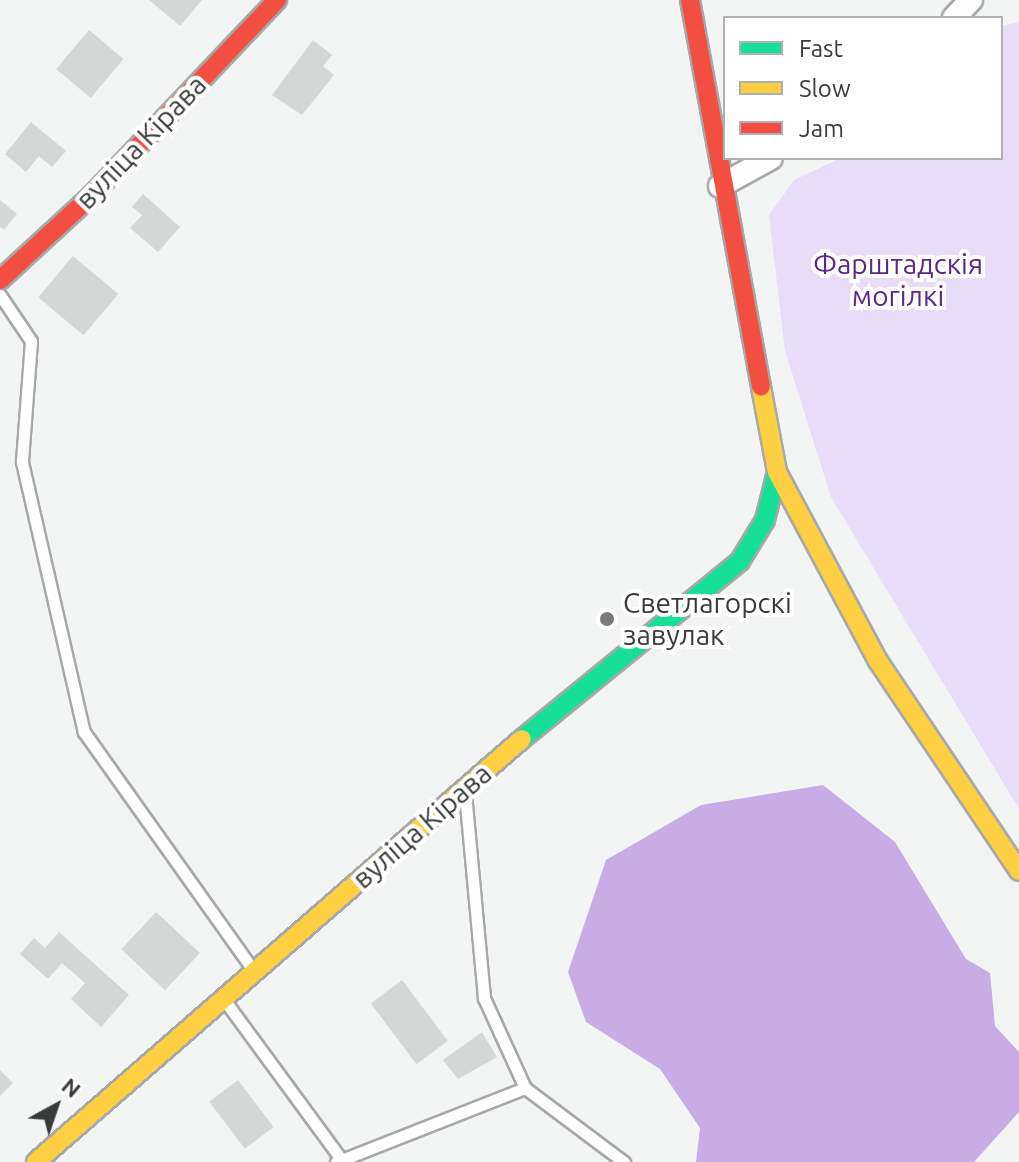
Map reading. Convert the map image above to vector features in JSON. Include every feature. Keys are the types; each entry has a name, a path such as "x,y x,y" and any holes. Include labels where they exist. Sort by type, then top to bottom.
{"street":[{"name":"вуліца Кірава","path":"0,280 92,195 277,0"},
{"path":"690,0 720,186 777,472 878,661 1019,871"},
{"path":"956,16 971,0"},
{"path":"720,186 767,160"},
{"name":"вуліца Кірава","path":"36,1162 465,789 740,561 765,520 777,472"}],"lane":[{"path":"0,295 31,341 22,462 84,732 254,971"},
{"path":"465,789 484,998 525,1088 624,1162"},
{"path":"995,835 1019,839"},
{"path":"223,998 339,1160 525,1088"}],"green space":[{"name":"Фарштадскія могілкі","path":"1019,22 1019,809 831,497 785,351 769,215 794,180 837,160 1003,160 1003,26"}],"shaded area":[{"path":"823,785 895,842 966,959 990,973 995,1026 1019,1052 1019,1112 974,1162 696,1162 700,1128 660,1069 586,1022 568,972 606,860 701,805"}],"building":[{"path":"149,0 202,0 180,26"},
{"path":"89,30 123,59 91,98 56,69"},
{"path":"313,40 332,55 323,66 334,75 302,115 272,95"},
{"path":"31,122 66,151 52,167 39,156 26,172 5,154"},
{"path":"143,194 180,227 158,252 130,228 142,215 132,207"},
{"path":"0,200 17,214 4,230 0,227"},
{"path":"73,256 118,294 83,335 38,297"},
{"path":"156,912 200,953 165,990 121,949"},
{"path":"59,932 129,995 101,1027 71,999 85,983 62,963 48,979 20,954 34,938 45,948"},
{"path":"402,980 448,1041 417,1064 371,1003"},
{"path":"482,1032 497,1057 458,1079 443,1060"},
{"path":"0,1070 13,1083 0,1096"},
{"path":"238,1080 274,1127 245,1149 209,1102"}],"traffic: fast":[{"path":"522,739 740,561 765,520 777,472"}],"traffic: slow":[{"path":"761,387 777,472 878,661 1019,871"},
{"path":"36,1162 522,739"}],"traffic: jam":[{"path":"0,280 92,195 277,0"},
{"path":"690,0 761,387"}],"place":[{"name":"Светлагорскі завулак","path":"607,619"}]}
